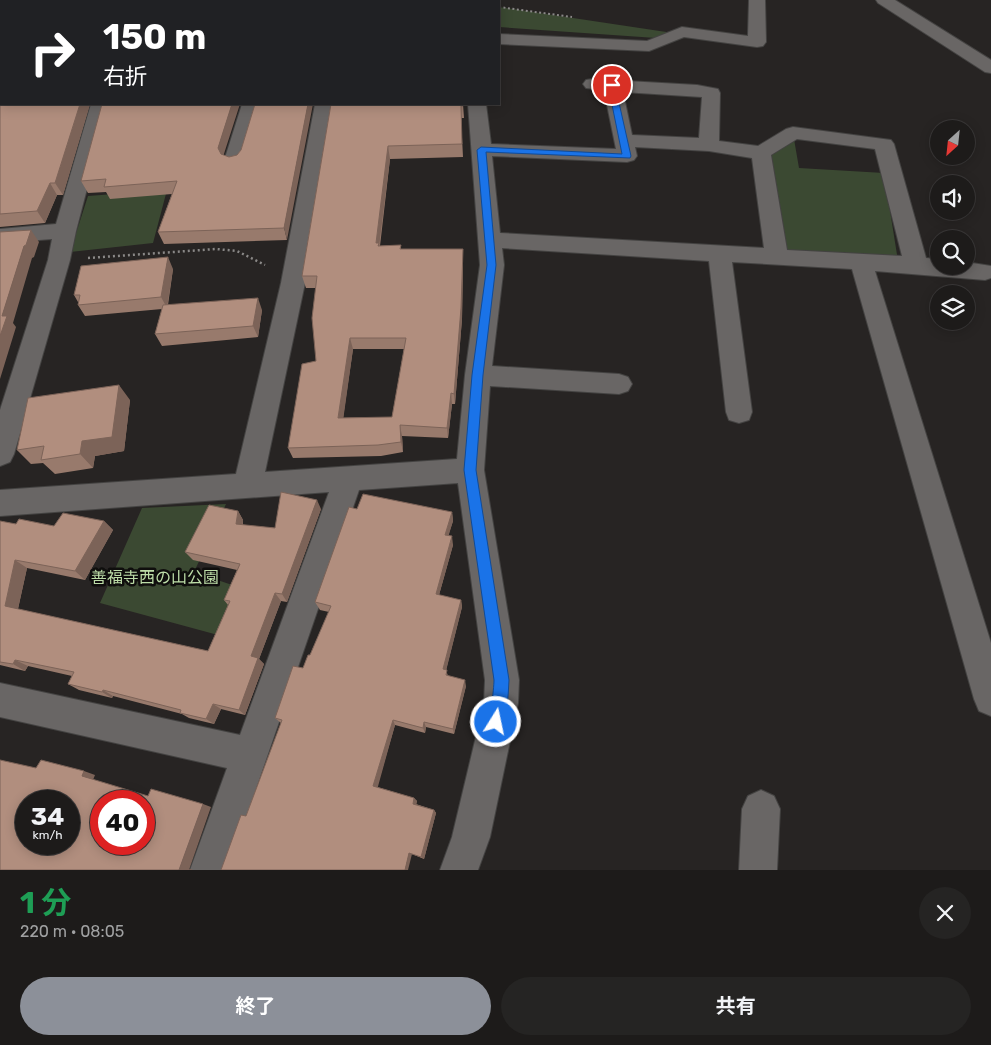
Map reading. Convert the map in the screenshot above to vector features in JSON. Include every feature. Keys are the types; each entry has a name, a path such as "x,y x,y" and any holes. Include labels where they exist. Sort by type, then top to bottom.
{"street":[{"path":"500,38 649,46 682,32 757,42 757,0"},
{"path":"884,0 907,7 991,68"},
{"path":"592,84 711,93 709,145"},
{"path":"481,150 627,156 612,85"},
{"path":"0,454 59,260 65,231 100,105"},
{"path":"234,161 251,105"},
{"path":"248,486 293,282 324,105"},
{"path":"459,870 471,837 500,703 502,680 470,470 478,375 492,265 477,105"},
{"path":"624,140 709,145 761,153 793,133 884,144 916,265"},
{"path":"761,153 777,257"},
{"path":"0,236 65,231"},
{"path":"489,240 916,265 985,272"},
{"path":"719,253 739,412"},
{"path":"861,262 991,699"},
{"path":"478,375 619,384"},
{"path":"0,503 120,493 348,480 470,470"},
{"path":"210,870 348,480"},
{"path":"0,700 250,755"},
{"path":"758,870 761,809"}],"path":[{"path":"59,260 216,249 237,251 252,257 293,282"}],"green space":[{"path":"500,7 673,33 656,38 500,27"},
{"path":"794,139 799,168 884,173 898,261 787,250 768,156"},
{"path":"167,190 153,243 70,252 88,196"},
{"name":"善福寺西の山公園","path":"226,504 194,572 238,587 218,635 100,603 142,508"}],"building":[{"path":"0,105 80,105 55,183 50,183 37,211 0,214"},
{"path":"102,105 232,105 218,148 221,154 229,157 237,155 241,150 255,105 308,105 284,228 158,232 177,181 104,187 106,179 81,181"},
{"path":"331,105 463,105 461,106 462,144 388,146 376,243 379,243 378,246 401,245 400,249 463,249 461,308 454,394 451,393 447,428 400,425 401,442 378,445 288,448 302,364 316,361 312,318 317,276 302,276","holes":["350,338 406,338 392,417 338,418"]},
{"path":"31,230 24,246 2,316 7,316 0,336 0,232"},
{"path":"168,257 161,297 78,305 80,295 74,295 81,266"},
{"path":"258,298 253,326 155,334 163,305"},
{"path":"119,385 112,437 82,441 80,454 41,460 44,446 17,450 28,398"},
{"path":"281,492 317,500 282,594 275,593 251,656 258,658 239,710 213,704 206,719 180,713 181,710 103,690 102,692 68,684 74,672 15,660 13,664 0,662 0,521 16,524 19,519 54,526 63,513 104,521 75,571 15,560 5,606 208,651 230,601 224,600 240,564 185,552 209,505 238,511 236,524 275,528"},
{"path":"363,494 452,512 445,535 452,536 436,594 461,600 443,669 447,670 446,675 465,680 453,729 424,722 423,728 393,720 373,786 414,798 413,804 434,810 421,857 409,853 405,870 221,870 241,815 246,816 282,720 275,718 293,666 303,668 331,606 315,602 349,507 357,509"},
{"path":"0,760 36,768 41,760 84,771 82,776 128,790 90,790 90,855 155,855 155,790 203,804 179,870 0,870"}],"route":[{"path":"496,722 502,680 470,470 478,375 492,265 481,150 627,156 612,85"}]}
